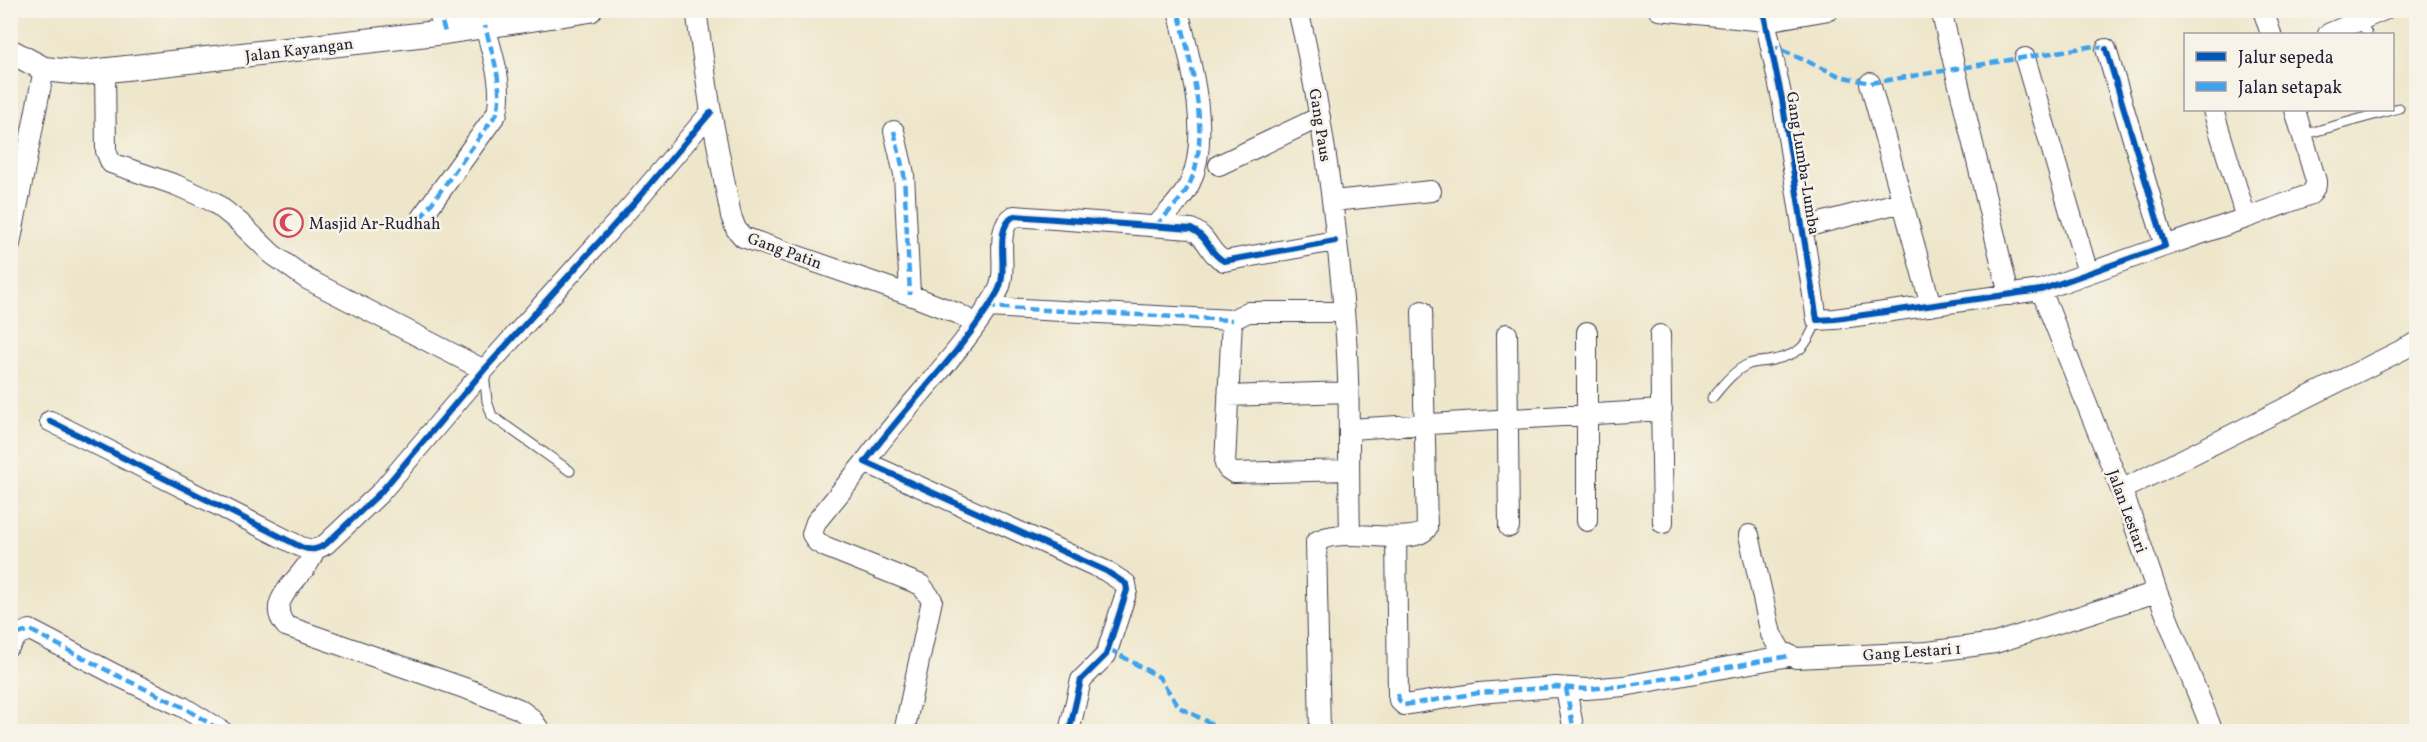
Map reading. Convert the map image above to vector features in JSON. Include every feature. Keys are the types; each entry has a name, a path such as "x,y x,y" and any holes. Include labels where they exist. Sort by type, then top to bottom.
{"street":[{"name":"Jalan Kayangan","path":"10,51 44,69 82,73 441,21 485,26 590,10"},
{"name":"Gang Patin","path":"696,10 711,112 731,216 736,229 743,237 910,295 959,314 975,324"},
{"path":"1156,226 1190,184 1199,151 1197,94 1178,10"},
{"name":"Gang Paus","path":"1298,10 1320,117 1333,201 1335,241 1344,312 1349,429 1350,534"},
{"path":"1659,10 1764,16 1829,10"},
{"path":"1941,10 2009,295"},
{"path":"2263,10 2271,33"},
{"path":"2333,33 2364,27 2384,10"},
{"name":"Gang Lumba-Lumba","path":"1764,16 1782,99 1817,320"},
{"path":"421,218 497,113 500,100 499,83 485,26"},
{"path":"2106,49 2165,246"},
{"path":"2025,58 2088,273"},
{"path":"10,244 44,69"},
{"path":"105,71 106,151 111,163 176,185 214,202 272,254 308,279 484,370"},
{"path":"1870,83 1931,306"},
{"path":"2213,111 2246,218"},
{"path":"1817,320 2042,290 2311,194 2316,181 2295,111"},
{"path":"50,421 301,547 314,550 326,544 380,493 484,370 711,112"},
{"path":"1220,165 1320,117"},
{"path":"894,131 904,174 910,295"},
{"path":"1333,201 1431,191"},
{"path":"1801,228 1902,202"},
{"path":"904,732 932,600 921,585 826,547 817,542 812,534 816,522 999,291 1003,277 1002,235 1007,221 1014,216 1191,229 1200,233 1210,244 1215,255 1224,261 1335,241"},
{"name":"Jalan Lestari","path":"2042,290 2213,732"},
{"path":"987,307 1232,320 1248,312 1344,312"},
{"path":"1320,732 1314,545 1322,538 1350,534 1396,537 1421,534 1427,528 1422,311"},
{"path":"1232,320 1225,464 1231,472 1348,470"},
{"path":"1587,332 1587,521"},
{"path":"1507,334 1506,420 1509,527"},
{"path":"1660,335 1663,523"},
{"path":"2121,490 2416,343"},
{"path":"1228,396 1347,392"},
{"path":"1349,429 1662,410"},
{"path":"865,462 1106,571 1126,584 1127,590 1109,649 1100,663 1081,680 1069,732"},
{"path":"1749,536 1772,634 1781,651 1789,656"},
{"name":"Gang Lestari 1","path":"1396,537 1398,694 1404,705 1470,694 1624,686 1789,656 1796,658 1928,651 1995,643 2157,592"},
{"path":"314,550 311,562 281,597 277,605 278,613 286,626 519,709 531,718 542,732"},
{"path":"10,645 19,634 30,630 116,675 183,706 223,732"},
{"path":"1566,688 1574,732"}],"lane":[{"path":"2394,109 2399,108"},
{"path":"2302,135 2388,111"},
{"path":"1712,398 1732,376 1751,363 1785,358 1802,349 1810,339 1817,320"},
{"path":"484,370 487,401 492,416 570,471"}],"marked path":[{"path":"438,10 445,32"},
{"path":"1156,226 1187,189 1196,164 1199,143 1197,97 1178,10"},
{"path":"421,218 497,113 498,80 485,26"},
{"path":"1770,45 1840,76 1870,83 2094,46 2106,49"},
{"path":"894,131 904,174 910,295"},
{"path":"987,307 1232,320"},
{"path":"10,645 19,634 30,630 183,707 223,732"},
{"path":"1109,649 1159,677 1179,707 1227,732"},
{"path":"1398,694 1399,700 1404,705 1479,693 1556,687 1587,689 1624,686 1789,656"},
{"path":"1566,688 1574,732"}],"cycle path":[{"path":"1763,10 1782,99 1817,320 2041,290 2165,246 2106,49"},
{"path":"50,421 301,547 319,548 380,493 484,370 634,203 711,112"},
{"path":"1069,732 1081,680 1106,655 1127,590 1126,584 1106,571 865,462 951,358 997,293 1001,283 1004,231 1007,223 1014,216 1191,229 1202,236 1215,254 1224,261 1335,241"}],"place":[{"name":"Masjid Ar-Rudhah","path":"288,223"}]}
